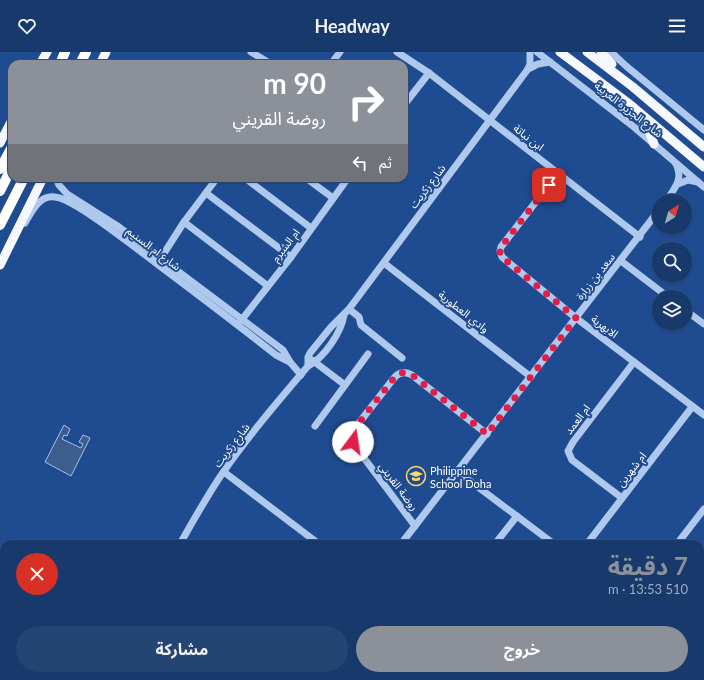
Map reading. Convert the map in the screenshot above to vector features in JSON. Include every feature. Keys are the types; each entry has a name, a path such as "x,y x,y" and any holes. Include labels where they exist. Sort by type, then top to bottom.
{"highway":[{"path":"0,169 8,154"},
{"path":"0,191 8,175"},
{"path":"0,225 22,182"}],"main road":[{"name":"شارع الجزيرة العربية","path":"560,52 627,102 704,167"},
{"name":"شارع الجزيرة العربية","path":"588,52 634,87 704,147"},
{"path":"600,52 634,87"},
{"path":"627,102 633,112 648,129 654,144"},
{"path":"0,143 8,128"},
{"path":"0,265 41,182"}],"street":[{"path":"251,52 264,60"},
{"name":"شارع زكريت","path":"308,356 331,327 346,312 384,263 528,69 530,64 530,52"},
{"name":"شارع الجزيرة العربية","path":"537,52 654,144 701,184"},
{"path":"612,52 626,66 704,130"},
{"name":"ابن نباتة","path":"402,53 640,237"},
{"path":"528,69 538,64 550,62"},
{"path":"408,100 429,73"},
{"path":"671,194 678,184 679,173 676,162"},
{"name":"الابهرية","path":"558,173 501,247 500,252 502,257 576,318 704,415"},
{"path":"678,184 688,180 701,184"},
{"name":"شارع ام السنيم","path":"58,182 67,194 103,216 160,258 240,322"},
{"path":"160,258 184,222 214,182"},
{"path":"250,182 312,228"},
{"path":"311,182 333,198"},
{"name":"ام الشبرم","path":"240,322 291,257 345,182"},
{"path":"206,193 291,257"},
{"name":"شارع ام السنيم","path":"11,242 39,202 50,197 61,198 106,226 240,322 283,350 290,362 301,375"},
{"name":"سعد بن زرارة","path":"405,540 652,220"},
{"path":"184,222 268,286"},
{"path":"621,261 659,290"},
{"name":"وادي العطورية","path":"384,263 531,377"},
{"path":"346,312 359,317 361,325 402,358"},
{"name":"شارع زكريت","path":"182,540 224,472 308,366 316,362 340,330 346,312"},
{"path":"692,315 704,324"},
{"path":"315,426 368,354"},
{"path":"308,356 345,385"},
{"path":"308,356 308,366"},
{"name":"ام العمد","path":"622,498 572,460 568,451 573,442 634,362"},
{"name":"روضة القريني","path":"415,526 353,442 353,431 365,415 394,378 400,373 404,372 412,375 487,434"},
{"name":"ام شهرين","path":"590,540 692,407"},
{"path":"224,472 314,540"},
{"path":"458,472 549,540"},
{"path":"680,540 704,509"},
{"path":"499,540 517,516"}],"water":[{"path":"64,425 70,429 67,436 64,435 62,439 81,448 83,444 79,442 83,435 90,438 71,476 45,462"}],"place":[{"name":"Philippine School Doha","path":"416,476"}],"route":[{"path":"353,442 352,435 355,428 394,378 400,373 404,372 412,375 487,434 576,318 502,257 500,252 501,247 549,185"}]}
